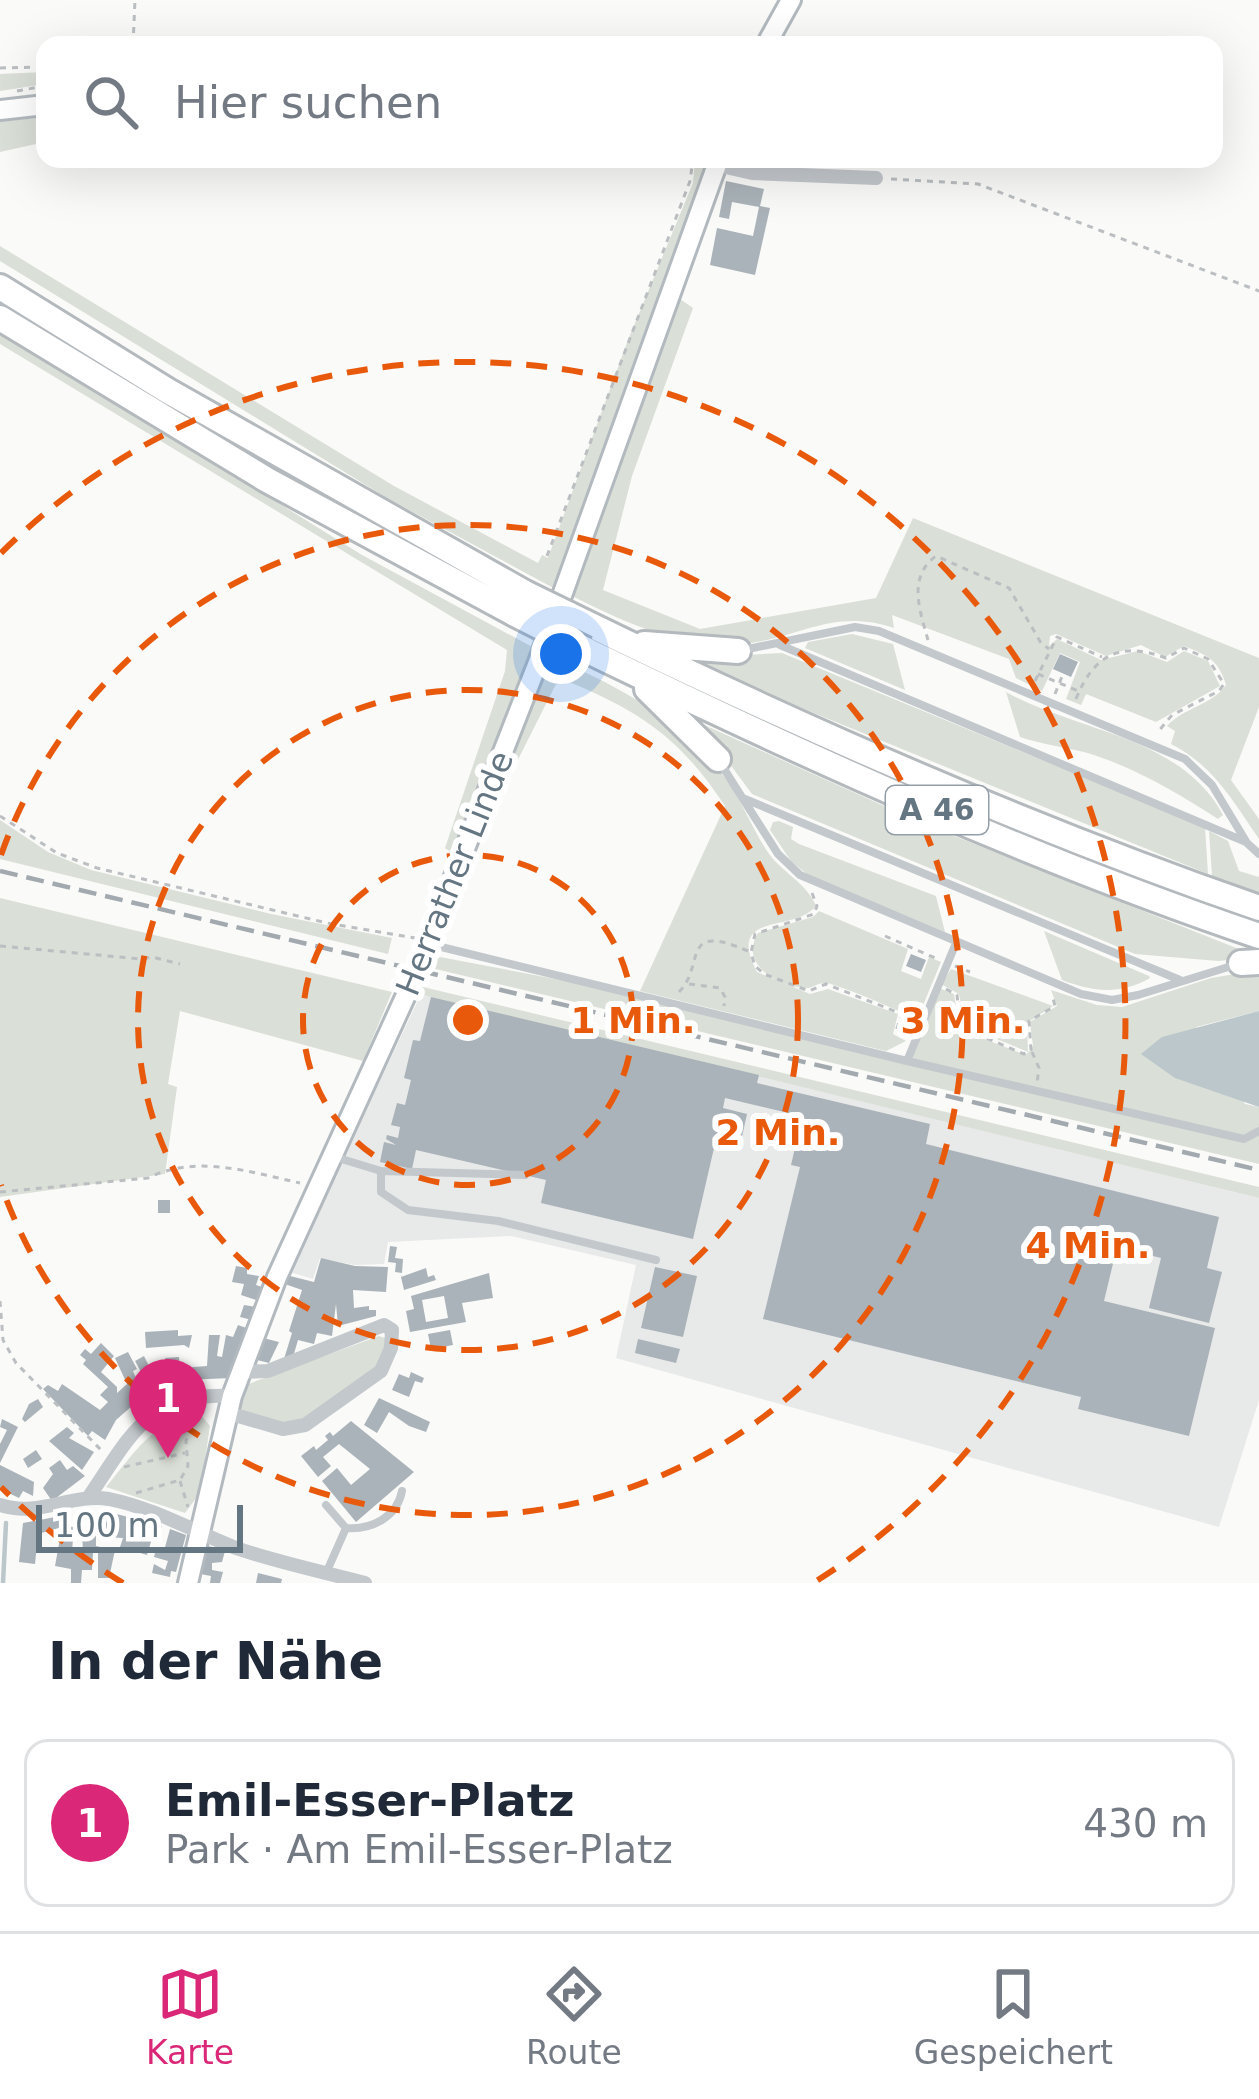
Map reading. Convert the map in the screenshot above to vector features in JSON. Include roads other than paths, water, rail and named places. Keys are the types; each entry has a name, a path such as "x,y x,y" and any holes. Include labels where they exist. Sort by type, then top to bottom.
{"highway":[{"name":"A 46","path":"0,287 520,604"},
{"name":"A 46","path":"0,318 267,480 591,639 622,668 773,740 1076,870 1259,936"},
{"name":"A 46","path":"591,639 626,642 845,744 1067,836 1259,908"},
{"path":"626,642 738,651"},
{"path":"622,668 718,759"}],"street":[{"path":"771,36 791,0"},
{"path":"0,110 36,106"},
{"name":"Herrather Linde","path":"188,1583 194,1528 230,1404 277,1276 428,943 537,665 716,168"},
{"path":"737,168 752,173 876,178"},
{"path":"88,1498 140,1426 161,1406 200,1394 283,1429 305,1425 378,1374 394,1336 385,1324 268,1371 242,1372"},
{"path":"0,1505 19,1512 88,1498 112,1500 239,1549 365,1583"}],"lane":[{"path":"738,651 855,627 879,631 1185,759 1212,785 1247,843 1259,854"},
{"path":"780,644 1247,843"},
{"path":"718,759 778,854 812,882 1082,994 1112,1000 1250,963"},
{"path":"744,799 1181,981"},
{"path":"428,943 1244,1139 1259,1131"},
{"path":"907,1061 956,944"},
{"path":"334,1156 381,1171 525,1175"},
{"path":"381,1171 381,1192 408,1210 498,1221 656,1259"},
{"path":"346,1528 379,1524 400,1501 402,1491"},
{"path":"326,1505 346,1528"},
{"path":"327,1573 346,1528"}],"waterway":[{"path":"3,1583 6,1523"}],"railway":[{"path":"0,871 1259,1170"}],"place":[{"name":"Emil-Esser-Platz","path":"168,1458"}]}
